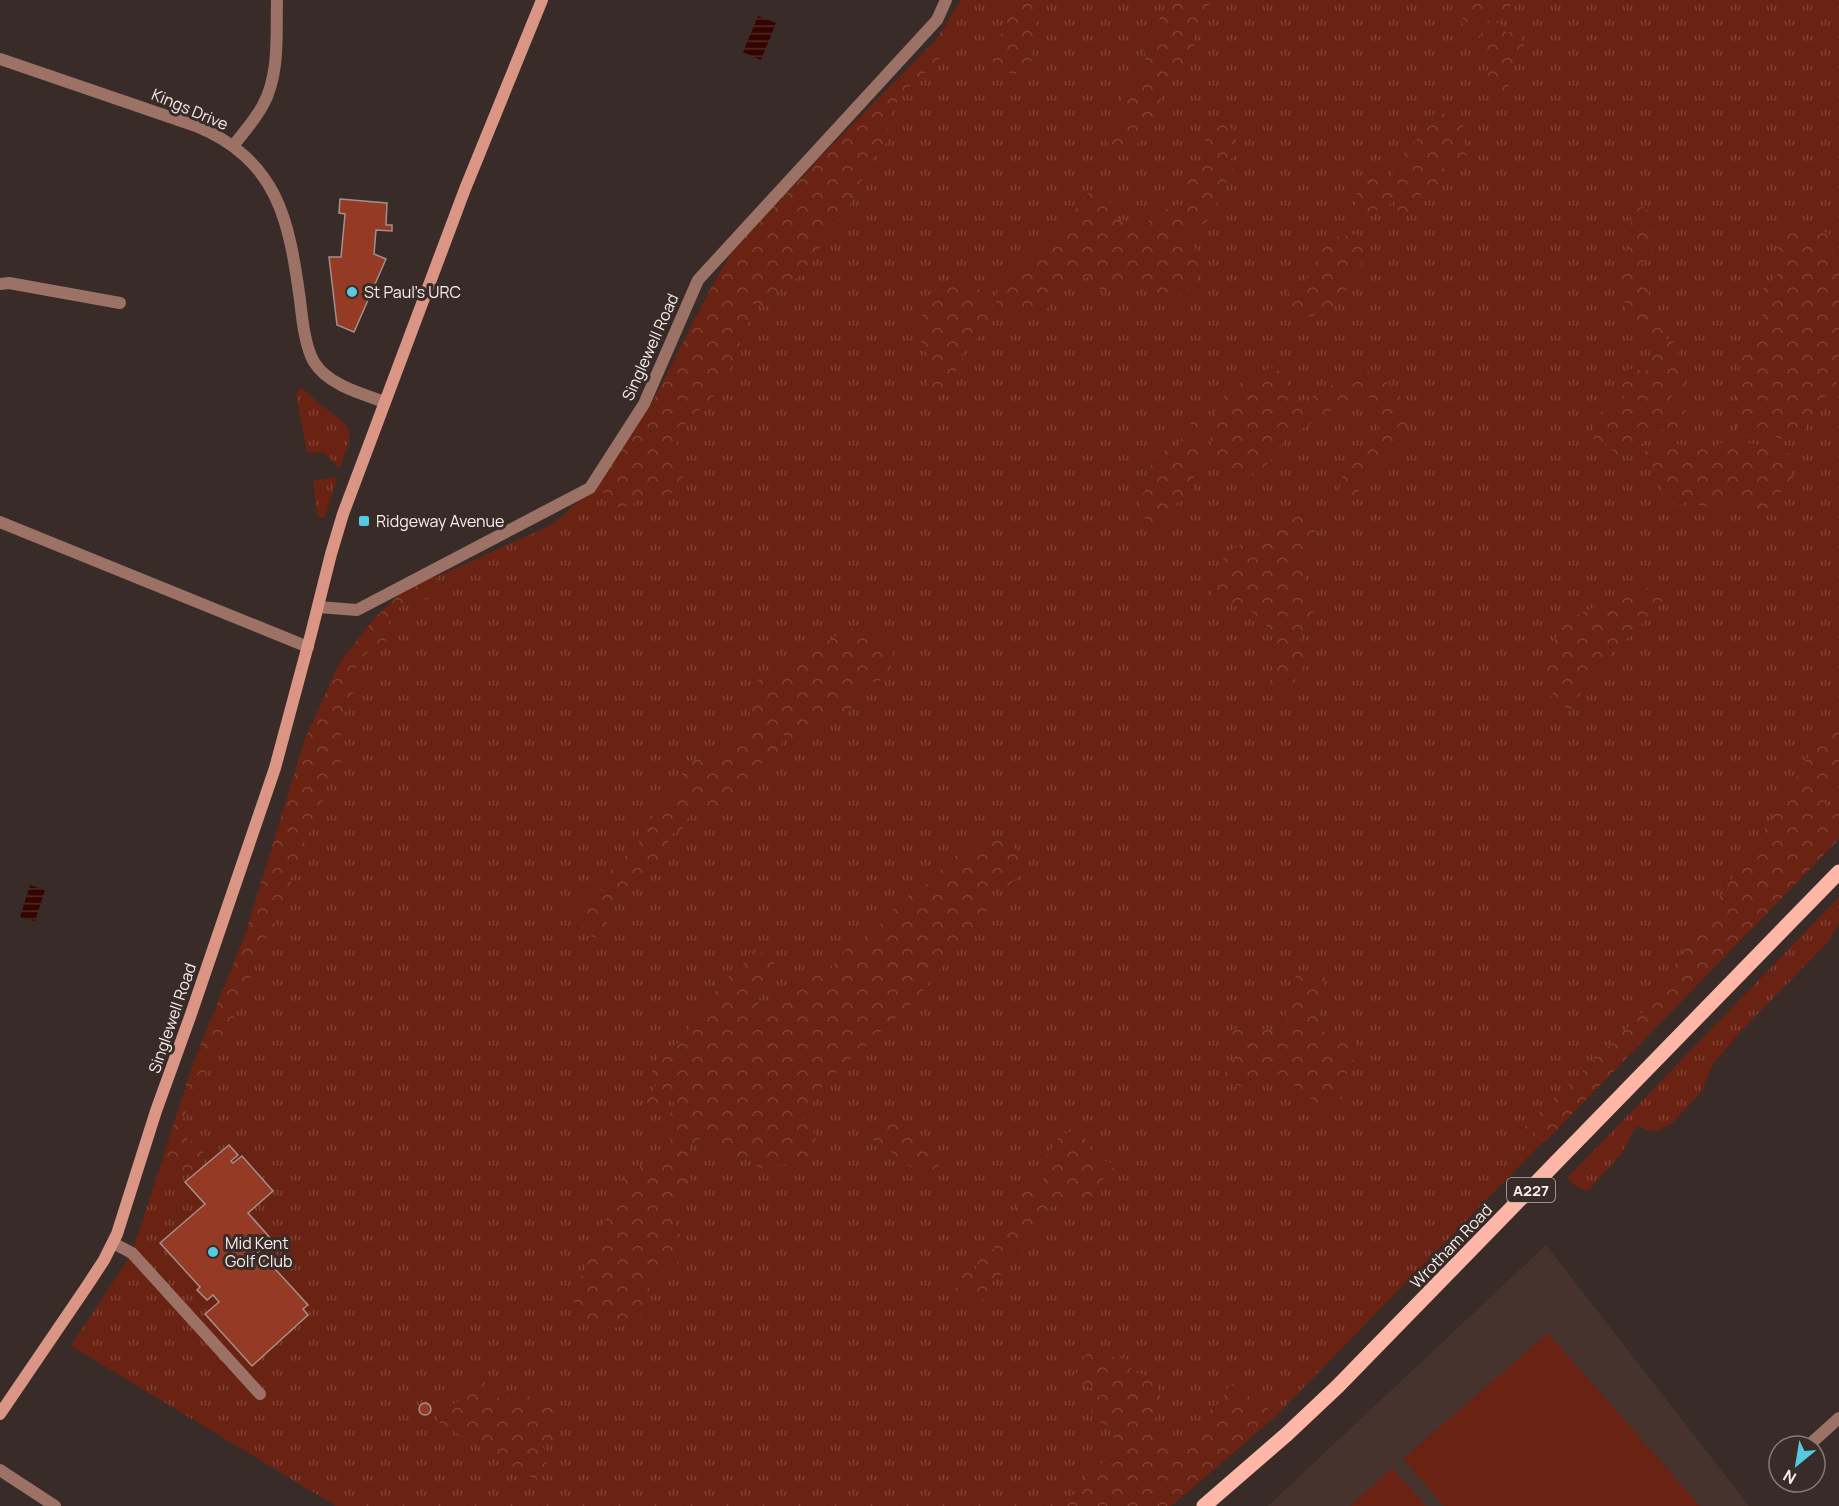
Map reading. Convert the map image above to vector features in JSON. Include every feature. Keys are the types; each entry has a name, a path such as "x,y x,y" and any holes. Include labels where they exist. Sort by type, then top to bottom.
{"main road":[{"name":"Wrotham Road","path":"1204,1506 1338,1386 1839,872"}],"street":[{"path":"233,146 261,110 270,88 274,66 277,0"},
{"name":"Singlewell Road","path":"0,1414 87,1286 113,1243 124,1215 156,1111 271,780 340,525 484,139 542,0"},
{"name":"Singlewell Road","path":"318,607 357,610 590,488 644,404 698,280 937,20 946,0"},
{"name":"Kings Drive","path":"0,59 187,122 233,146 259,171 280,204 293,259 306,335 315,364 341,384 385,402"},
{"path":"0,284 9,283 120,303"},
{"path":"0,522 308,647"},
{"path":"113,1243 132,1253 260,1394"},
{"path":"1821,1434 1839,1418"},
{"path":"0,1470 55,1506"}],"shaded area":[{"path":"758,16 776,23 761,60 743,52"},
{"path":"30,885 45,890 35,921 20,917"},
{"path":"1546,1245 1749,1506 1268,1506"}],"green space":[{"name":"Mid Kent Golf Club","path":"961,0 1839,0 1839,838 1275,1417 1171,1506 336,1506 71,1346 132,1253 194,1061 244,938 305,739 340,662 375,618 401,593 553,524 599,483 651,405 711,288 820,157 936,41"},
{"path":"1001,0 1039,0 1040,8 1034,20 1038,31 1033,44 1031,67 1019,73 996,70 991,55 991,44 1003,32 1006,23 1006,13"},
{"path":"1171,0 1215,0 1204,9 1195,29 1194,48 1188,66 1168,81 1163,90 1154,110 1153,132 1138,143 1126,148 1109,146 1113,131 1128,111 1121,100 1129,83 1137,77 1144,64 1146,42 1156,32 1160,17 1169,7"},
{"path":"1464,0 1513,0 1513,4 1505,11 1495,8 1486,12 1484,20 1500,23 1506,32 1519,32 1525,48 1514,56 1512,77 1507,90 1498,94 1488,77 1493,57 1484,54 1477,42 1481,35 1481,28 1469,28 1461,23 1466,8 1463,4"},
{"path":"945,26 950,40 934,65 912,84 894,107 889,123 888,142 876,151 853,200 800,276 775,292 766,306 753,304 748,309 752,318 744,331 729,373 712,398 679,431 674,461 684,475 677,490 660,498 654,490 631,505 613,506 607,501 599,483 651,405 711,288 735,247 935,41"},
{"path":"1435,112 1445,114 1449,121 1457,122 1464,127 1467,168 1457,172 1448,163 1443,166 1446,175 1443,186 1432,192 1420,192 1424,205 1419,212 1406,214 1395,210 1395,201 1372,213 1357,207 1359,177 1371,172 1381,174 1385,181 1392,176 1394,164 1417,139"},
{"path":"1220,120 1231,128 1236,138 1235,150 1229,163 1233,169 1233,176 1221,188 1212,217 1185,238 1185,242 1193,243 1199,262 1197,277 1190,288 1180,295 1168,298 1155,297 1144,290 1137,279 1132,277 1114,288 1104,290 1094,284 1089,277 1059,282 1049,306 1039,314 1005,313 996,302 998,289 1043,246 1073,213 1083,197 1096,188 1106,189 1109,193 1109,201 1117,218 1141,230 1146,228 1150,219 1160,211 1174,208 1175,205 1187,205 1187,179 1196,172 1201,163 1211,122"},
{"path":"1643,207 1649,212 1650,219 1647,226 1652,238 1653,249 1651,258 1643,261 1637,277 1648,291 1648,309 1656,322 1665,324 1669,332 1666,339 1673,341 1680,358 1678,366 1684,374 1682,389 1674,393 1668,403 1672,409 1676,405 1683,407 1689,417 1688,424 1670,432 1662,429 1640,445 1634,443 1626,455 1617,455 1609,446 1593,438 1600,414 1614,408 1625,397 1620,383 1622,376 1628,369 1638,369 1644,373 1648,364 1650,346 1646,336 1630,320 1623,294 1620,268 1621,259 1628,251 1631,215 1637,208"},
{"path":"1794,224 1829,234 1834,257 1839,259 1839,380 1818,405 1799,439 1781,439 1772,435 1770,430 1757,438 1747,436 1737,430 1734,417 1738,409 1735,405 1742,350 1760,336 1764,321 1761,308 1763,288 1776,277 1779,269 1778,234 1781,228"},
{"path":"1357,234 1365,253 1361,265 1348,274 1349,287 1339,297 1335,306 1328,311 1309,317 1290,307 1289,289 1308,278 1313,264 1321,260 1319,248 1328,238"},
{"path":"955,279 968,282 973,288 982,290 990,296 995,311 990,317 989,328 961,355 964,361 951,377 948,390 937,397 929,391 928,378 933,372 918,330 926,307 923,300 937,288"},
{"path":"1271,367 1285,374 1289,395 1299,402 1342,379 1363,372 1384,380 1404,402 1411,418 1405,433 1395,449 1365,481 1354,499 1345,500 1338,494 1345,466 1353,453 1369,445 1383,418 1378,405 1367,396 1345,402 1300,430 1293,429 1265,466 1253,474 1245,476 1234,474 1223,469 1215,461 1211,436 1214,418 1220,403 1239,383"},
{"path":"300,388 341,420 349,432 348,446 340,468 324,453 307,452 296,393"},
{"path":"1198,416 1202,420 1203,462 1194,472 1193,490 1180,499 1158,527 1147,523 1140,499 1146,489 1153,458 1166,450 1179,449 1179,441 1191,429 1190,417"},
{"path":"1770,440 1779,445 1782,451 1790,454 1790,472 1794,480 1788,490 1778,493 1762,517 1756,519 1750,513 1749,505 1743,506 1733,494 1726,496 1721,506 1717,507 1700,506 1690,500 1679,506 1664,500 1657,473 1645,451 1648,448 1674,444 1706,449 1725,442 1745,442 1758,445"},
{"path":"335,477 337,479 325,517 318,518 313,481"},
{"path":"1298,508 1317,515 1313,544 1304,554 1304,579 1315,609 1311,615 1316,619 1318,629 1304,634 1299,641 1305,658 1299,676 1290,686 1276,694 1269,689 1274,646 1266,625 1250,611 1230,603 1209,599 1219,577 1224,554"},
{"path":"435,576 438,586 429,599 411,602 395,611 388,621 392,633 384,643 365,654 356,667 355,686 349,706 336,723 346,748 344,757 338,769 330,776 322,802 324,814 321,823 304,840 307,856 303,868 290,877 293,888 290,904 275,920 275,925 265,941 234,1017 228,1037 218,1050 180,1124 185,1137 202,1149 205,1158 200,1169 166,1170 162,1159 194,1061 244,938 305,739 340,662 375,618 401,593"},
{"path":"1657,584 1662,587 1664,598 1658,608 1595,670 1570,711 1563,705 1547,706 1554,691 1552,678 1544,675 1541,659 1568,620 1585,611"},
{"path":"848,629 870,631 884,639 893,652 889,678 861,687 849,712 844,715 834,719 813,720 808,734 790,738 779,733 782,742 779,755 768,763 756,763 739,794 725,798 715,808 691,811 681,832 672,833 659,863 642,875 642,882 630,884 619,903 612,907 605,916 606,933 599,938 583,932 581,920 575,916 578,902 591,898 596,892 603,890 605,876 639,843 638,828 649,823 660,803 674,795 683,782 682,769 695,760 700,751 734,755 735,742 749,724 751,686 767,673 784,669 799,649 821,645"},
{"path":"1839,709 1839,777 1823,802 1830,807 1839,806 1839,839 1544,1143 1524,1127 1669,986 1675,964 1773,817"},
{"path":"990,837 1004,841 1013,847 1029,860 1027,864 1019,876 1004,889 991,882 990,910 977,918 976,924 966,939 913,1002 823,1085 803,1119 816,1136 814,1152 801,1164 775,1165 769,1169 758,1168 753,1159 727,1155 715,1141 702,1138 690,1145 687,1160 689,1187 682,1198 673,1204 676,1229 682,1237 678,1267 651,1279 646,1308 637,1319 629,1324 621,1327 603,1326 577,1316 573,1296 624,1178 642,1165 659,1164 661,1156 671,1150 671,1140 663,1133 665,1118 674,1109 674,1102 667,1101 662,1109 652,1111 645,1103 656,1085 652,1080 653,1067 659,1054 683,1040 692,1021 705,1012 710,995 720,990 725,978 742,971 744,960 753,949 771,960 776,969 773,980 760,995 758,1004 757,1013 767,1016 790,996 804,988 807,977 831,969 846,950 883,922 905,898 937,879 946,862 970,848 980,838"},
{"path":"1839,897 1839,924 1829,941 1741,1031 1713,1064 1701,1092 1672,1123 1660,1130 1650,1131 1636,1126 1622,1153 1590,1189 1580,1188 1567,1178"},
{"path":"1314,969 1319,970 1325,978 1325,984 1320,989 1322,998 1319,1021 1321,1028 1334,1037 1355,1038 1358,1052 1348,1073 1341,1079 1347,1090 1346,1095 1341,1099 1333,1096 1324,1110 1278,1074 1263,1074 1261,1081 1247,1088 1231,1083 1226,1086 1219,1083 1234,1058 1247,1053 1246,1048 1238,1048 1230,1042 1231,1032 1245,1024 1257,1032 1266,1028 1284,1036 1290,1033 1286,1009 1294,994 1294,982 1300,971 1305,973"},
{"path":"887,1116 899,1120 919,1139 929,1140 936,1145 940,1152 938,1166 927,1174 920,1172 875,1144 869,1130 872,1124"},
{"path":"1074,1131 1088,1142 1091,1153 1098,1159 1110,1162 1115,1170 1110,1178 1103,1179 1095,1196 1067,1200 1056,1198 1050,1209 1041,1216 1040,1229 1034,1238 1023,1241 1023,1250 1016,1258 1007,1261 1005,1270 991,1284 982,1301 961,1298 955,1288 957,1276 976,1269 977,1257 985,1249 994,1249 997,1236 1009,1228 1011,1216 1023,1193 1043,1182 1043,1162 1061,1134"},
{"path":"1548,1333 1700,1506 1444,1506 1403,1459"},
{"path":"1097,1350 1107,1360 1115,1356 1123,1357 1129,1363 1131,1372 1141,1374 1155,1383 1160,1405 1153,1422 1160,1435 1170,1444 1183,1444 1188,1440 1206,1413 1221,1401 1230,1384 1237,1385 1251,1398 1262,1402 1275,1417 1171,1506 1062,1506 1070,1496 1081,1490 1089,1471 1107,1459 1114,1439 1113,1432 1108,1425 1092,1417 1091,1407 1094,1398 1105,1394 1105,1389 1085,1386 1076,1377 1081,1361 1085,1356"},
{"path":"481,1380 491,1387 496,1397 506,1399 510,1397 515,1400 520,1396 531,1397 545,1407 549,1404 555,1408 557,1414 553,1421 561,1435 558,1443 551,1446 545,1443 543,1447 547,1460 536,1480 437,1421 438,1415 455,1403 471,1384"},
{"path":"1392,1468 1426,1506 1350,1506"}],"building":[{"name":"St Paul's URC","path":"340,199 387,203 386,225 392,225 392,231 376,230 374,254 386,259 354,332 337,325 329,257 341,257 345,214 339,213"},
{"name":"Mid Kent Golf Club","path":"229,1145 238,1155 231,1161 233,1163 242,1156 273,1191 248,1213 272,1240 253,1256 260,1264 266,1259 308,1305 303,1309 308,1315 252,1366 205,1314 219,1302 213,1295 207,1300 197,1290 200,1287 160,1243 205,1204 185,1182"},
{"path":"427,1403 431,1409 427,1415 423,1415 419,1407"}],"place":[{"name":"St Paul's URC","path":"352,292"},
{"name":"Ridgeway Avenue","path":"364,521"},
{"name":"Mid Kent Golf Club","path":"213,1252"}]}
